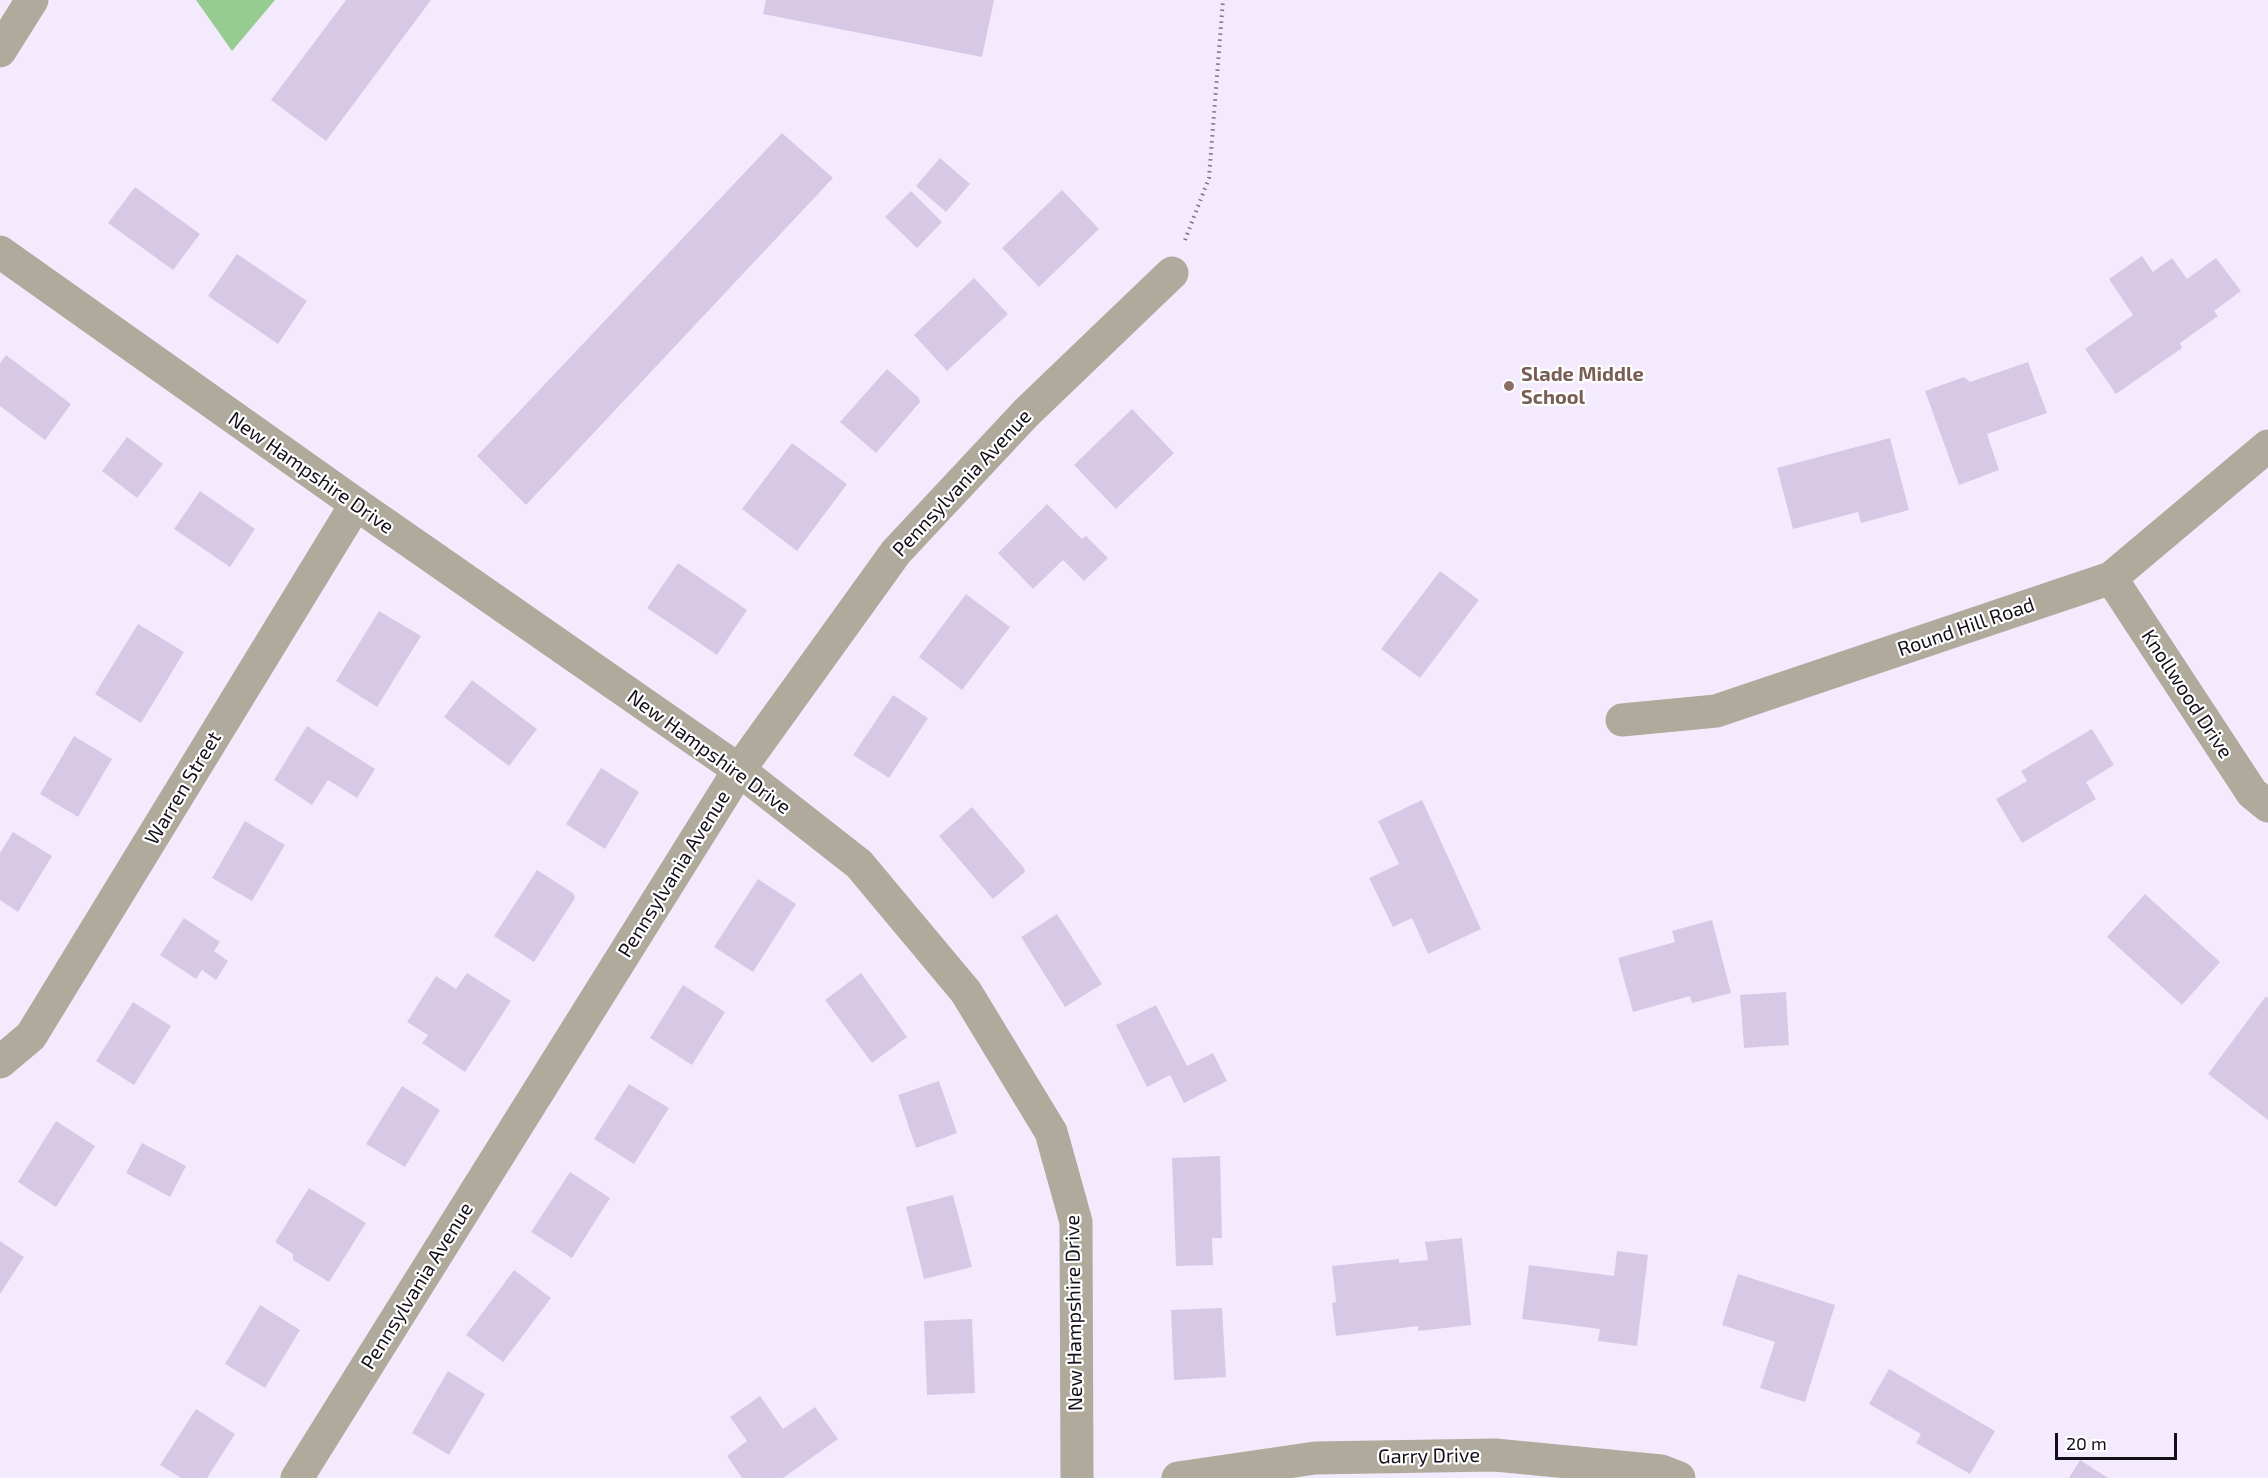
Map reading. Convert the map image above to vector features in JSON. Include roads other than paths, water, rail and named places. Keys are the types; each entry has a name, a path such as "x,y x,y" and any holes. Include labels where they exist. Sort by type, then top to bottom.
{"street":[{"path":"0,51 32,0"},
{"name":"New Hampshire Drive","path":"0,252 356,504 739,770 859,864 966,992 1051,1132 1076,1222 1077,1478"},
{"name":"Pennsylvania Avenue","path":"297,1478 739,770 896,552 1026,413 1172,273"},
{"name":"Round Hill Road","path":"1622,720 1716,711 2111,578 2268,446"},
{"name":"Warren Street","path":"0,1062 31,1036 356,504"},
{"name":"Knollwood Drive","path":"2111,578 2252,793 2268,806"},
{"name":"Garry Drive","path":"1178,1478 1315,1458 1496,1455 1661,1471 1679,1478"}],"place":[{"name":"Slade Middle School","path":"1509,386"}]}
